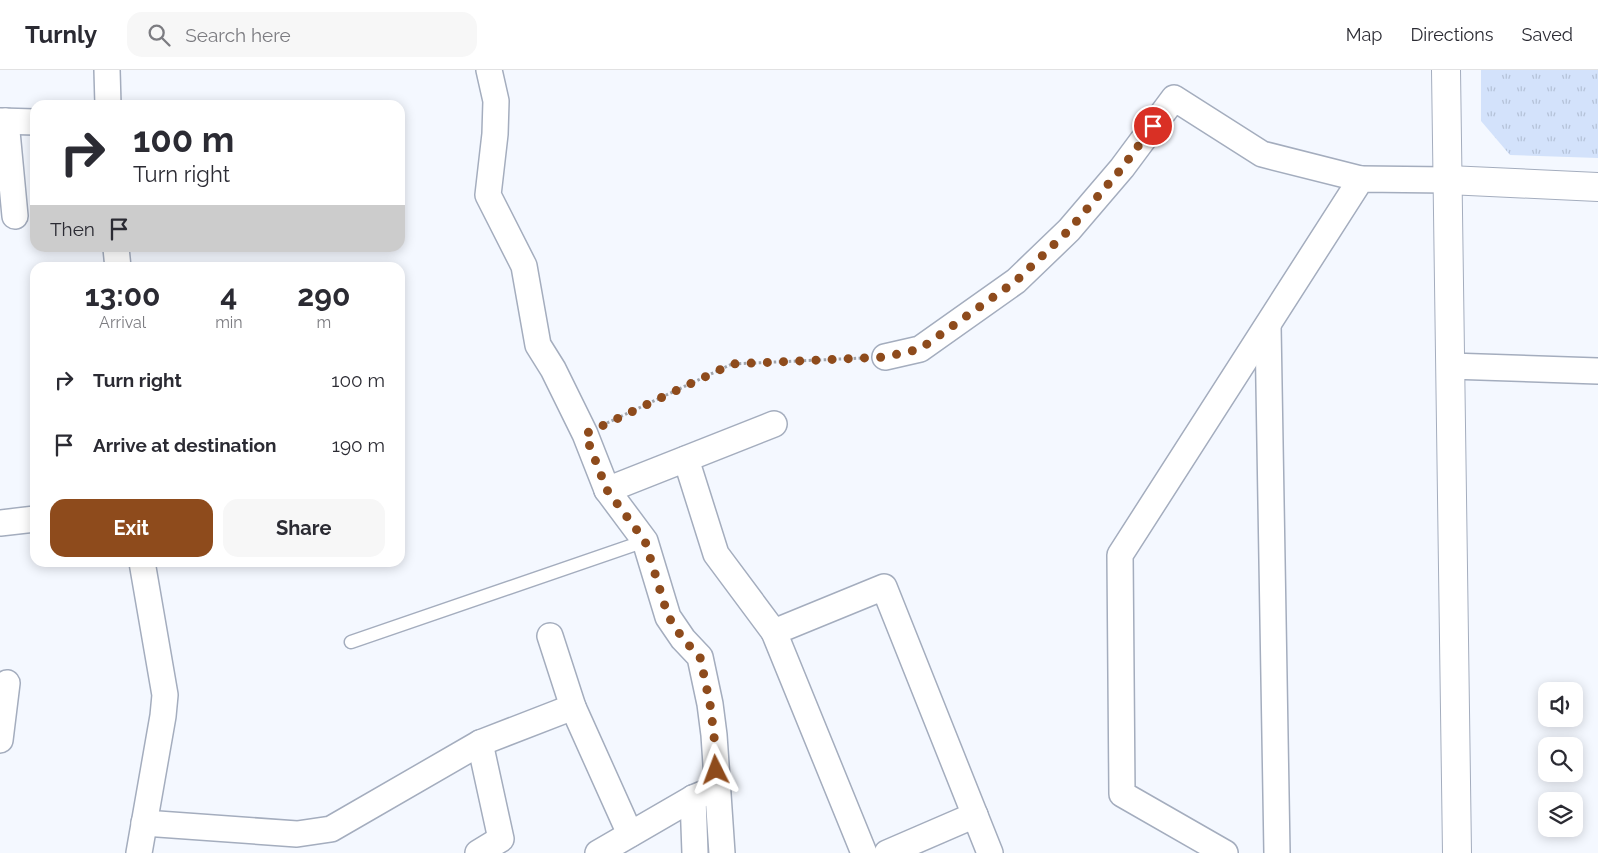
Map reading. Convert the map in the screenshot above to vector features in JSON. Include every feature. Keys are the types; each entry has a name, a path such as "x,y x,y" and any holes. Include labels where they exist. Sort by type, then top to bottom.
{"street":[{"path":"108,70 108,100"},
{"path":"489,70 496,101 495,134 488,195 524,266 538,345 554,369 585,434 607,490 645,541 668,616 683,639 700,657 710,704 714,735 722,853"},
{"path":"1446,70 1457,853"},
{"path":"885,357 920,349 1016,281 1069,230 1122,168 1174,98 1262,154 1361,179 1448,180 1598,187"},
{"path":"17,216 3,121 30,122"},
{"path":"1225,853 1122,794 1120,554 1361,179"},
{"path":"1268,326 1277,853"},
{"path":"1450,366 1598,371"},
{"path":"607,490 774,424"},
{"path":"686,459 716,554 774,632 864,853"},
{"path":"0,523 30,520"},
{"path":"139,853 165,695 143,567"},
{"path":"774,632 884,587 990,853"},
{"path":"550,636 573,707 630,834"},
{"path":"0,740 7,682"},
{"path":"144,823 297,834 330,829 480,743 573,707"},
{"path":"478,853 501,839 480,743"},
{"path":"598,853 693,798 717,788"},
{"path":"693,798 695,853"},
{"path":"887,853 975,815"}],"lane":[{"path":"351,642 645,541"}],"path":[{"path":"585,434 732,364 885,357"}],"green space":[{"path":"1481,70 1598,70 1598,158 1510,155 1481,121"}],"route":[{"path":"716,770 710,704 700,657 683,639 668,616 645,541 607,490 585,434 732,364 885,357 920,349 1016,281 1069,230 1122,168 1153,126"}]}
